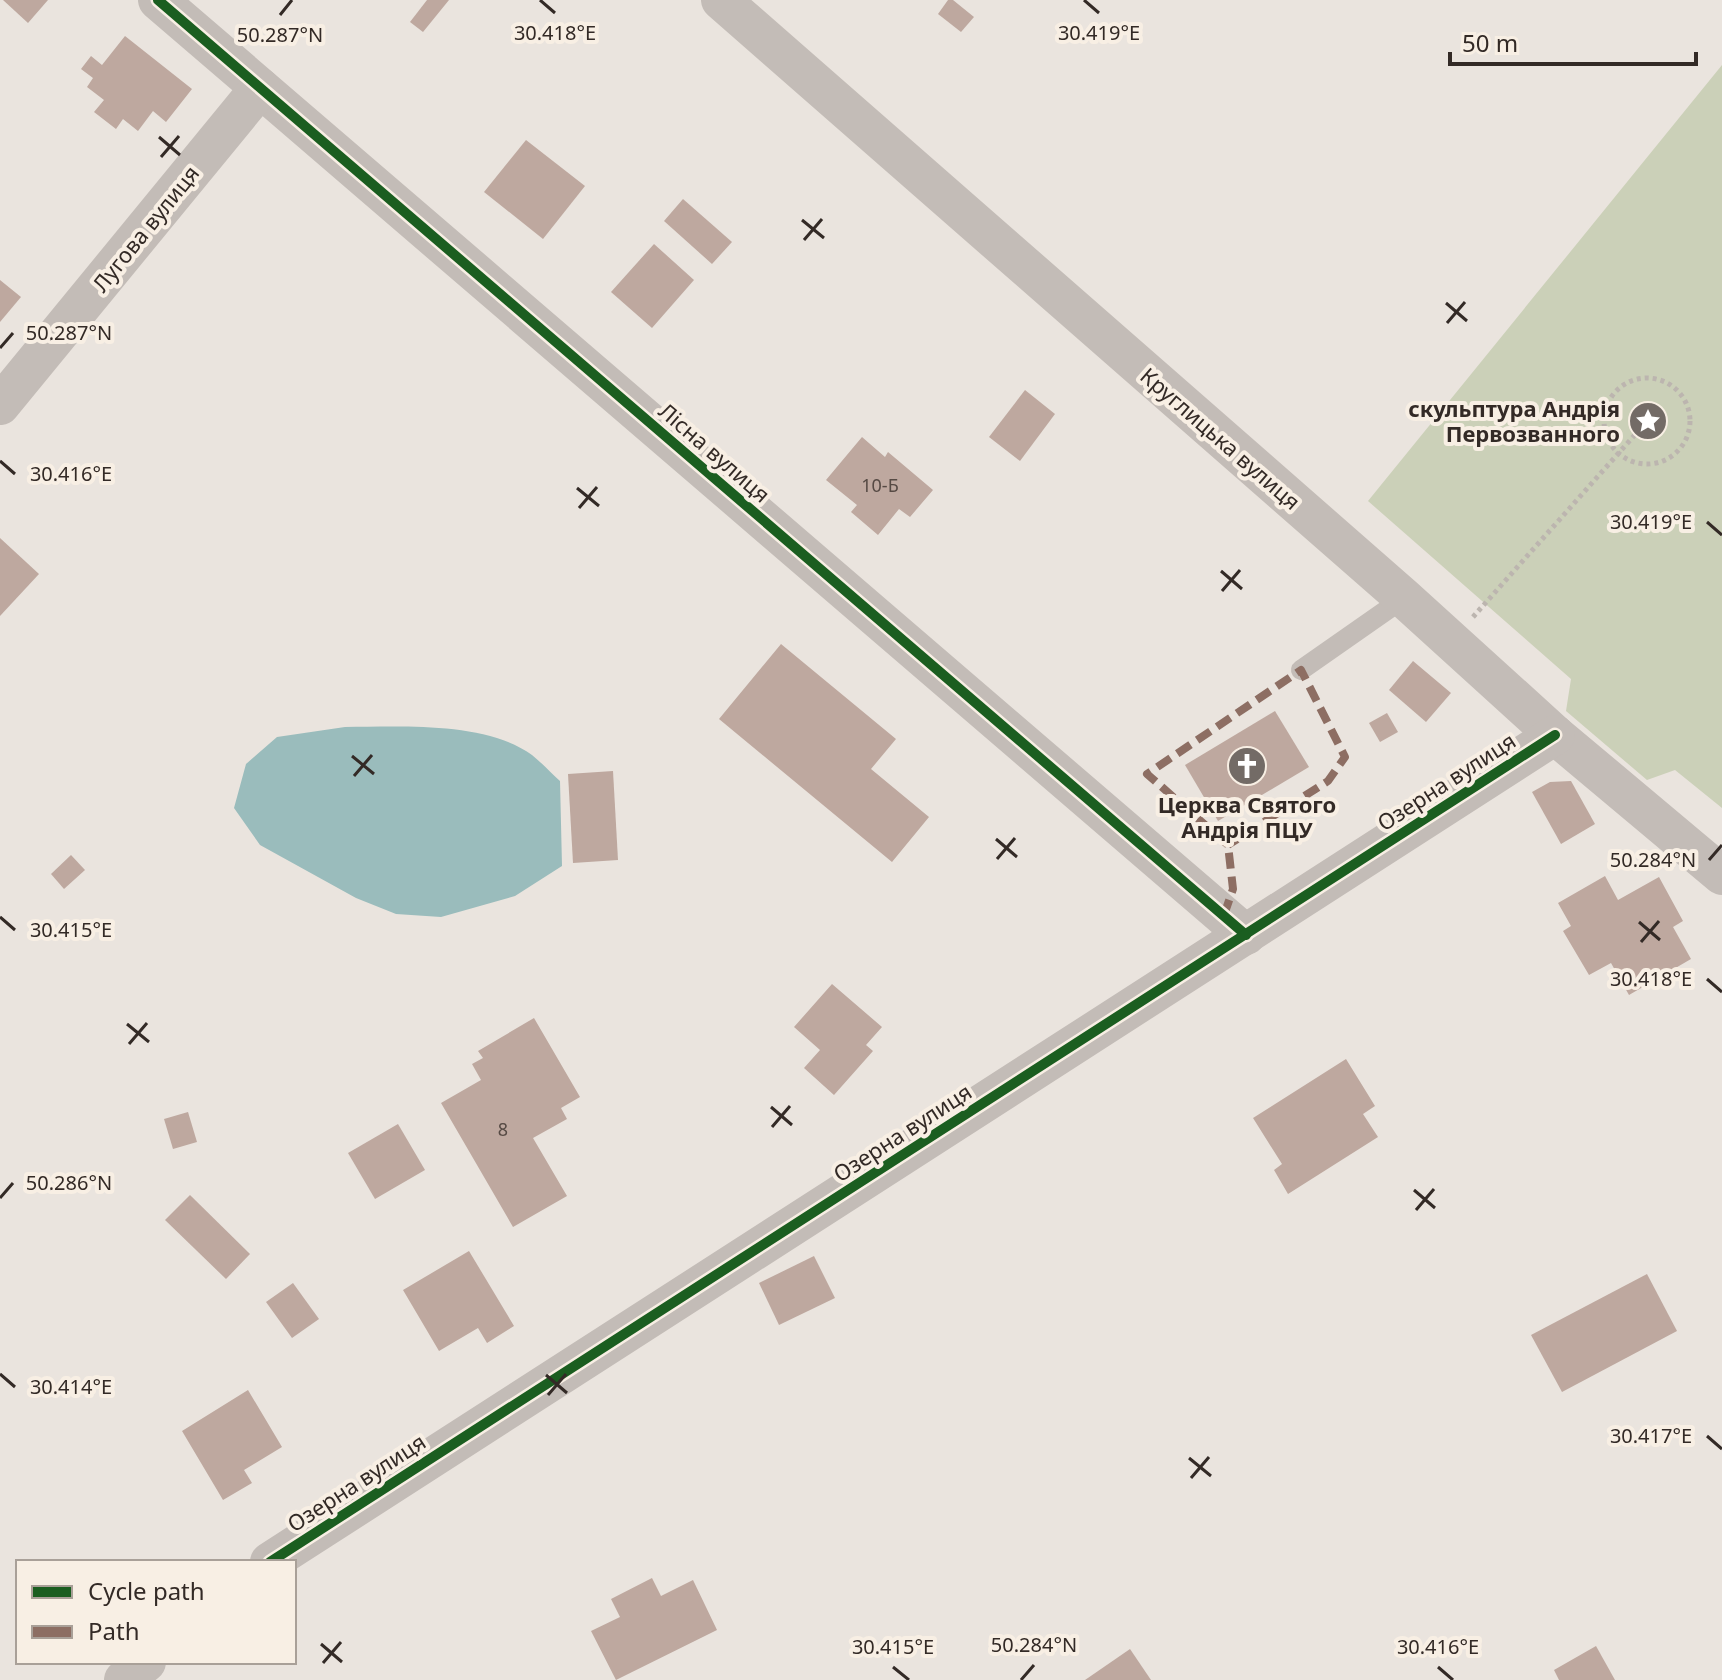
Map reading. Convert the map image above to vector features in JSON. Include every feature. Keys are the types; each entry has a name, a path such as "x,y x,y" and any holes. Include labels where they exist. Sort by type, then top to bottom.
{"street":[{"name":"Лісна вулиця","path":"158,0 1246,935"},
{"name":"Круглицька вулиця","path":"721,0 1404,598 1555,735 1722,875"},
{"name":"Лугова вулиця","path":"0,405 260,88"},
{"name":"Озерна вулиця","path":"273,1560 1555,735"},
{"path":"124,1680 144,1664"}],"lane":[{"path":"1301,670 1404,598"}],"path":[{"path":"1639,377 1669,383 1680,392 1688,406 1690,421 1688,436 1680,449 1668,459 1654,464 1639,464 1619,454 1606,436 1603,421 1605,406 1613,392 1639,377"},
{"path":"1451,641 1640,429"}],"green space":[{"path":"1722,65 1722,808 1675,770 1647,780 1566,711 1571,679 1368,501"}],"water":[{"path":"345,727 467,731 513,744 532,755 560,781 562,866 515,896 441,917 396,914 356,898 260,845 234,808 246,764 277,737"}],"building":[{"path":"3,0 48,0 28,23"},
{"path":"427,0 449,0 423,32 410,22"},
{"path":"948,0 953,0 974,17 961,32 938,14"},
{"path":"125,36 192,89 166,122 153,111 138,131 123,119 116,129 94,112 104,100 87,87 93,78 81,69 91,56 102,65"},
{"path":"526,140 585,186 543,239 484,192"},
{"path":"683,199 732,242 712,264 664,221"},
{"path":"654,244 694,280 652,328 611,292"},
{"path":"0,280 21,297 0,322"},
{"path":"1025,390 1055,414 1020,461 989,437"},
{"path":"862,437 885,457 888,452 933,490 910,517 899,509 878,535 851,512 857,505 826,480"},
{"path":"0,538 39,574 0,616"},
{"path":"781,644 896,739 871,769 929,817 892,862 719,719"},
{"path":"1413,661 1451,693 1426,722 1389,690"},
{"name":"Церква Святого Андрія ПЦУ","path":"1275,711 1309,767 1218,821 1185,765"},
{"path":"1387,713 1398,732 1380,742 1369,723"},
{"path":"613,771 618,860 573,863 568,774"},
{"path":"1571,781 1595,824 1561,844 1532,792 1550,782"},
{"path":"71,855 85,870 64,889 51,874"},
{"path":"1605,876 1618,900 1659,877 1683,921 1673,927 1691,959 1629,995 1611,963 1589,975 1563,931 1571,926 1558,903"},
{"path":"832,984 882,1027 866,1045 873,1051 834,1095 804,1068 820,1050 794,1027"},
{"path":"534,1018 580,1097 561,1108 567,1119 533,1138 567,1196 513,1227 441,1103 481,1080 472,1064 483,1058 478,1051"},
{"path":"1346,1059 1375,1106 1363,1114 1378,1137 1288,1194 1274,1170 1282,1164 1253,1118"},
{"path":"188,1112 197,1142 173,1149 164,1119"},
{"path":"398,1124 425,1170 375,1199 348,1153"},
{"path":"190,1195 250,1254 226,1279 165,1220"},
{"path":"469,1251 514,1326 487,1343 478,1328 439,1351 403,1290"},
{"path":"814,1256 835,1298 779,1325 759,1283"},
{"path":"1647,1274 1677,1331 1562,1392 1531,1335"},
{"path":"293,1283 319,1319 292,1338 266,1302"},
{"path":"248,1390 282,1447 244,1470 252,1483 223,1500 182,1431"},
{"path":"652,1578 661,1596 693,1580 717,1630 616,1680 591,1631 620,1617 611,1599"},
{"path":"1596,1646 1615,1680 1559,1680 1554,1670"},
{"path":"1130,1649 1151,1680 1085,1680"}],"marked path":[{"path":"1224,915 1233,889 1228,845 1147,774 1301,670 1345,757 1328,781 1228,845"}],"cycle path":[{"path":"158,0 1246,935"},
{"path":"273,1560 1555,735"}],"place":[{"name":"скульптура Андрія Первозванного","path":"1648,421"},
{"name":"Церква Святого Андрія ПЦУ","path":"1247,766"}]}
